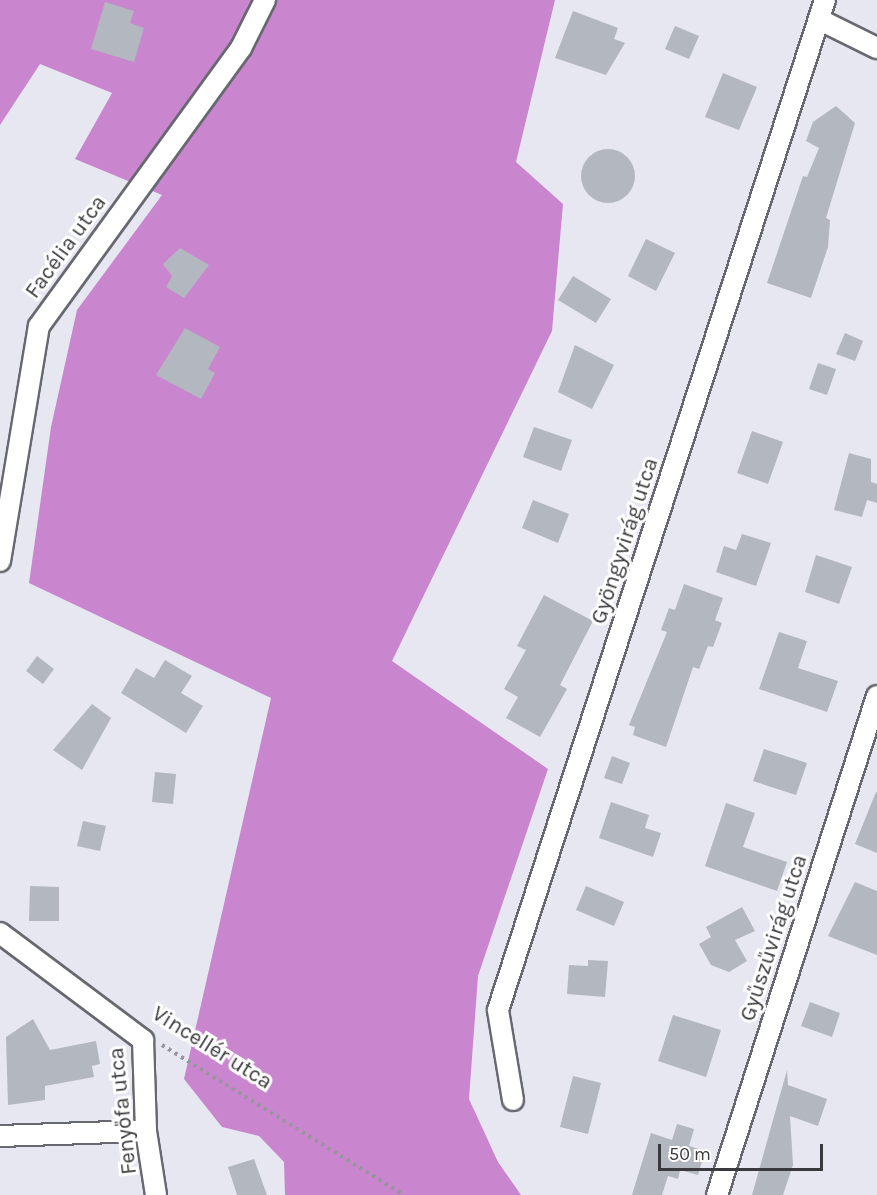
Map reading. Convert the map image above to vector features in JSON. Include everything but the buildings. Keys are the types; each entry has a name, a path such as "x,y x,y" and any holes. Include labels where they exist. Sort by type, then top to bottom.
{"street":[{"name":"Facélia utca","path":"0,561 39,326 241,48 265,0"},
{"name":"Gyöngyvirág utca","path":"513,1100 498,1010 825,0"},
{"path":"820,20 877,48"},
{"name":"Gyűszűvirág utca","path":"717,1195 877,696"},
{"name":"Vincellér utca","path":"0,933 131,1026"},
{"name":"Fenyőfa utca","path":"131,1026 143,1040 146,1131 156,1195"},
{"path":"0,1136 146,1131"}],"path":[{"name":"Vincellér utca","path":"131,1026 404,1195"}],"shaded area":[{"path":"0,0 555,0 516,162 563,204 552,331 392,661 548,769 478,976 469,1099 498,1162 521,1195 285,1195 284,1162 259,1136 222,1127 184,1079 271,698 29,583 51,427 77,310 162,195 75,159 112,93 40,64 0,125"}]}
